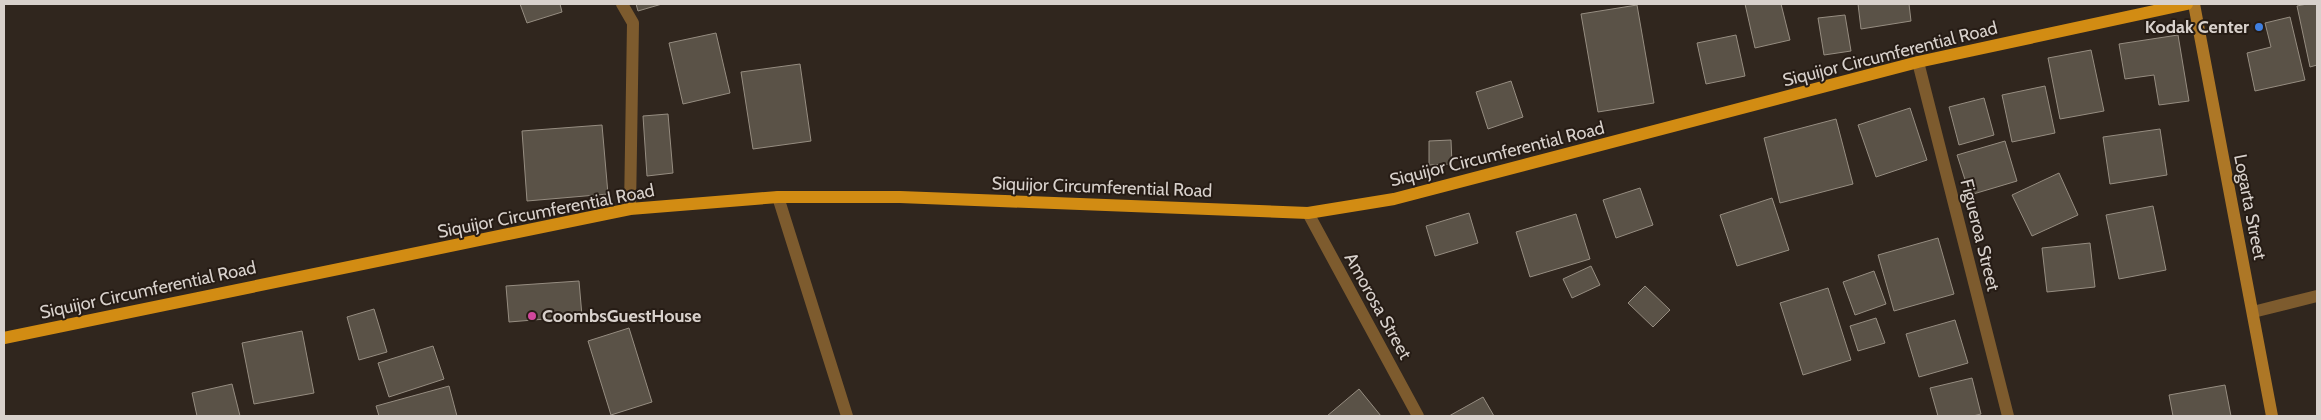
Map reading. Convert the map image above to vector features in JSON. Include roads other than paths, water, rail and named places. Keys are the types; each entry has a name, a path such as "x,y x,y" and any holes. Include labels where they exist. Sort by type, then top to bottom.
{"main road":[{"name":"Siquijor Circumferential Road","path":"4,338 630,210 778,198 900,196 1308,213 1394,199 1918,62 2187,4"}],"street":[{"path":"622,4 633,23 630,210"},
{"name":"Logarta Street","path":"2194,4 2272,416"},
{"name":"Figueroa Street","path":"1918,62 2008,416"},
{"path":"778,198 847,416"},
{"name":"Amorosa Street","path":"1308,213 1418,416"},
{"path":"2252,312 2317,296"}],"place":[{"name":"Kodak Center","path":"2259,27"},
{"name":"CoombsGuestHouse","path":"532,316"}]}
